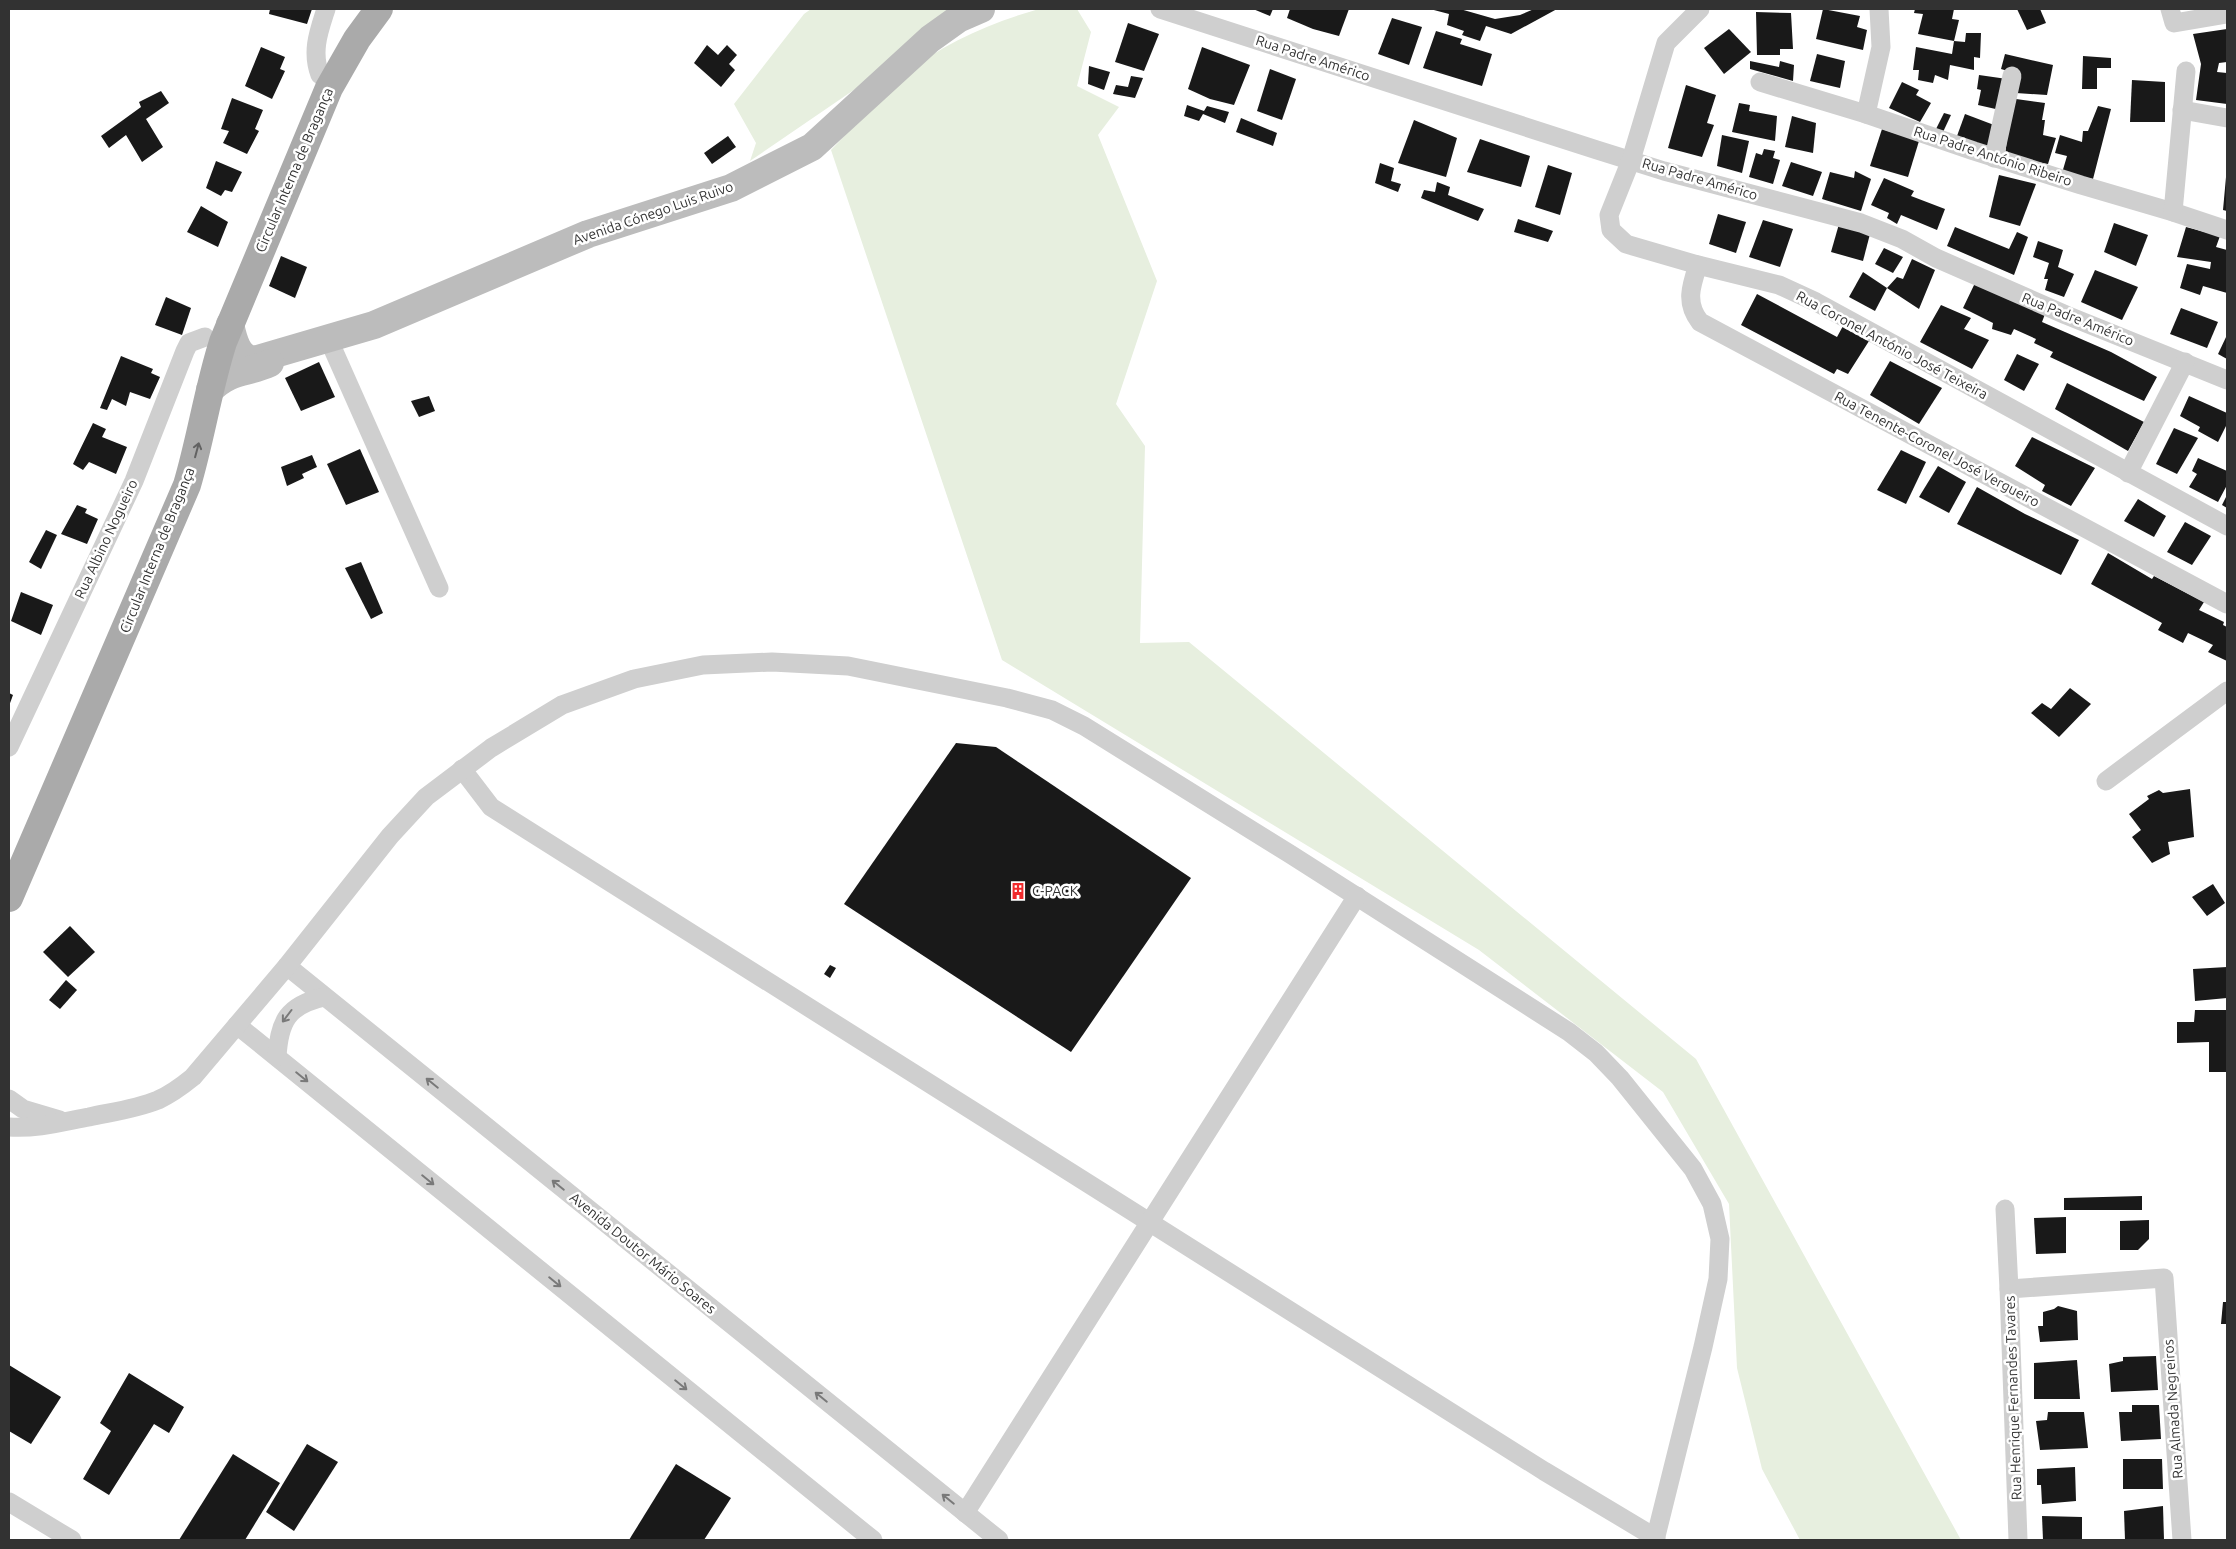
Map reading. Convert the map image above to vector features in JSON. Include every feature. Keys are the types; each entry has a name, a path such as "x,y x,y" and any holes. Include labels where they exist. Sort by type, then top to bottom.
{"main road":[{"name":"Circular Interna de Bragança","path":"9,858 164,497 182,436 198,356 205,337 320,74 362,9"},
{"name":"Circular Interna de Bragança","path":"9,898 180,503 198,449 218,356 230,324 329,88 357,38 379,9"}],"street":[{"path":"320,74 315,47 326,9"},
{"name":"Avenida Cónego Luis Ruivo","path":"288,351 374,325 588,234 730,188 812,147 930,39 958,20 980,9"},
{"name":"Rua Padre Américo","path":"1160,9 1631,160 1861,223 1902,239 1936,258 2057,311 2227,380"},
{"name":"Rua Coronel António José Teixeira","path":"1700,9 1666,43 1631,160 1609,215 1610,230 1626,244 1698,265 1779,285 1816,302 2227,526"},
{"path":"1866,114 1881,47 1879,9"},
{"path":"2172,16 2227,14"},
{"path":"2173,212 2186,71"},
{"path":"1994,158 2012,76"},
{"name":"Rua Padre António Ribeiro","path":"1760,82 1866,114 1994,158 2227,230"},
{"path":"2182,110 2227,118"},
{"name":"Rua Tenente-Coronel José Vergueiro","path":"1698,265 1692,281 1690,298 1692,312 1700,322 2227,604"},
{"path":"230,324 236,347 249,359 254,360 288,351"},
{"name":"Rua Albino Nogueiro","path":"9,747 134,481 185,351 189,344 205,337"},
{"path":"328,338 439,588"},
{"path":"210,390 222,378 268,364 288,351"},
{"path":"2128,473 2185,362"},
{"path":"9,1127 25,1128 68,1122 157,1100 177,1090 193,1077 286,966 390,836 426,797 462,769 491,748 562,705 634,679 703,665 772,662 848,666 1007,698 1052,710 1084,726 1357,896 1569,1032 1596,1053 1620,1078 1693,1169 1712,1204 1720,1239 1718,1279 1656,1539 1544,1471 491,807 462,769"},
{"path":"2106,781 2227,691"},
{"path":"965,1513 1357,896"},
{"name":"Avenida Doutor Mário Soares","path":"286,966 999,1540"},
{"path":"277,1057 282,1022 293,1009 307,1000 324,996"},
{"path":"237,1025 873,1540"},
{"path":"9,1099 23,1109 68,1122"},
{"path":"2005,1208 2009,1289"},
{"name":"Rua Henrique Fernandes Tavares","path":"2018,1540 2009,1289 2164,1278"},
{"name":"Rua Almada Negreiros","path":"2164,1278 2182,1540"},
{"path":"9,1502 72,1540"}],"green space":[{"path":"811,9 962,9 864,83 750,161 756,143 734,104 804,14"},
{"path":"1039,9 1077,9 1091,32 1077,86 1119,107 1098,135 1157,281 1116,404 1145,446 1140,643 1189,642 1696,1059 1961,1540 1800,1540 1762,1469 1737,1368 1729,1204 1663,1092 1479,950 1002,660 831,150 884,93 918,64 968,35"}],"building":[{"path":"270,9 312,9 307,24 269,14"},
{"path":"1253,9 1273,9 1270,16"},
{"path":"1290,9 1349,9 1339,36 1313,29 1287,18"},
{"path":"1430,9 1460,9 1495,19 1520,15 1534,9 1557,9 1511,34 1486,26 1480,41 1462,35 1464,31 1447,25 1449,14"},
{"path":"1823,9 1860,16 1857,27 1867,30 1863,50 1816,39"},
{"path":"1915,9 1954,9 1952,19 1959,20 1954,41 1918,34 1923,14 1914,13"},
{"path":"2017,9 2040,9 2046,23 2027,30"},
{"path":"1756,12 1791,13 1793,49 1780,49 1780,55 1757,55"},
{"path":"1392,18 1422,27 1409,65 1378,54"},
{"path":"1128,23 1159,34 1144,71 1115,62"},
{"path":"1729,29 1751,52 1724,74 1704,48"},
{"path":"2227,29 2227,62 2219,63 2217,72 2227,73 2227,104 2196,100 2201,64 2193,34"},
{"path":"1436,31 1462,39 1460,44 1492,54 1482,86 1423,68"},
{"path":"1966,33 1981,33 1980,58 1974,57 1974,70 1950,65 1948,80 1935,75 1933,83 1918,80 1919,70 1913,70 1916,47 1952,54 1954,41 1965,42"},
{"path":"707,45 718,55 727,45 737,55 729,64 735,70 721,87 694,63"},
{"path":"261,47 285,57 280,69 285,71 272,99 245,86"},
{"path":"1202,47 1250,65 1234,105 1210,99 1188,89"},
{"path":"1817,54 1845,61 1840,88 1810,81"},
{"path":"2005,54 2053,65 2047,95 2016,93 2021,75 2001,69"},
{"path":"2083,56 2111,58 2111,68 2097,68 2097,89 2082,89"},
{"path":"1750,61 1779,67 1780,61 1794,65 1793,81 1750,69"},
{"path":"1089,66 1110,72 1104,90 1088,84"},
{"path":"1270,69 1296,79 1282,120 1257,111"},
{"path":"1979,75 2007,79 2000,110 1978,105 1981,90 1977,89"},
{"path":"1131,76 1143,78 1135,98 1113,94 1116,85 1128,87"},
{"path":"2132,80 2165,82 2165,122 2130,122"},
{"path":"1902,82 1919,90 1916,95 1931,103 1920,122 1889,108"},
{"path":"1686,85 1716,95 1707,123 1714,125 1702,157 1668,148"},
{"path":"161,91 169,103 146,119 163,147 142,162 126,135 109,148 101,136 141,107 139,102"},
{"path":"232,98 263,110 255,129 259,131 247,154 223,143 229,131 221,129"},
{"path":"2016,99 2045,103 2042,120 2045,120 2043,135 2056,138 2048,164 2005,156 2008,130"},
{"path":"1739,103 1750,105 1749,111 1777,116 1775,141 1732,132"},
{"path":"1187,105 1204,111 1207,106 1229,112 1225,123 1203,114 1199,121 1184,116"},
{"path":"2098,106 2111,109 2093,179 2062,173 2067,156 2055,153 2060,135 2082,142 2083,131 2088,131"},
{"path":"1944,113 1951,115 1943,132 1936,129"},
{"path":"1965,114 1994,125 1987,149 1957,136"},
{"path":"1792,116 1816,123 1813,153 1785,147"},
{"path":"1241,118 1277,133 1273,146 1236,132"},
{"path":"1414,120 1457,138 1446,177 1398,163"},
{"path":"1882,129 1919,141 1908,177 1870,166"},
{"path":"1722,135 1749,141 1742,173 1717,166"},
{"path":"728,136 736,147 712,164 704,153"},
{"path":"1480,139 1530,156 1521,187 1467,172"},
{"path":"1764,149 1775,151 1773,158 1780,160 1773,184 1749,177 1756,153 1762,155"},
{"path":"216,161 242,172 232,192 225,190 221,196 206,188"},
{"path":"1791,162 1822,172 1813,196 1782,186"},
{"path":"1380,163 1394,168 1391,181 1401,184 1398,192 1375,183"},
{"path":"1548,165 1572,173 1560,215 1535,207"},
{"path":"1855,171 1871,179 1861,211 1822,199 1830,172 1854,178"},
{"path":"1999,175 2036,184 2020,226 1989,217"},
{"path":"2227,177 2227,211 2223,210"},
{"path":"1884,178 1914,191 1911,196 1945,209 1937,230 1901,215 1897,224 1887,218 1889,213 1871,205"},
{"path":"1437,182 1450,187 1448,195 1484,209 1478,221 1421,198 1424,190 1435,192"},
{"path":"201,206 228,222 218,247 187,232"},
{"path":"1718,214 1746,222 1736,253 1709,244"},
{"path":"1518,219 1553,231 1548,242 1514,232"},
{"path":"1763,220 1793,229 1780,267 1749,257"},
{"path":"2114,223 2148,235 2136,266 2104,252"},
{"path":"1839,224 1870,234 1863,261 1831,252"},
{"path":"1955,227 2009,249 2017,232 2028,237 2014,275 1947,246"},
{"path":"2186,227 2220,236 2216,247 2227,250 2227,293 2203,286 2200,295 2180,288 2187,264 2210,269 2211,262 2177,257"},
{"path":"2038,241 2063,250 2058,267 2074,274 2064,297 2045,290 2048,279 2044,279 2049,263 2033,257"},
{"path":"1884,248 1903,257 1893,273 1875,264"},
{"path":"281,256 307,267 295,298 269,286"},
{"path":"1912,259 1935,270 1919,309 1887,288 1897,277 1903,279"},
{"path":"2095,270 2138,287 2122,320 2081,302"},
{"path":"1863,272 1887,288 1875,311 1849,297"},
{"path":"1975,283 2045,314 2042,322 2111,352 2157,377 2144,401 2050,357 2053,352 2034,343 2036,339 2014,329 2011,335 1992,329 1993,323 1963,308"},
{"path":"1757,294 1837,337 1843,326 1869,341 1848,374 1837,369 1834,374 1741,325"},
{"path":"166,297 191,308 182,335 155,325"},
{"path":"1941,305 1971,318 1964,329 1989,340 1972,369 1920,342"},
{"path":"2181,308 2218,322 2207,348 2170,334"},
{"path":"2227,335 2227,359 2218,354"},
{"path":"2017,354 2039,364 2024,391 2004,380"},
{"path":"121,356 153,369 151,373 160,377 150,399 130,392 126,406 112,399 107,410 100,408"},
{"path":"1890,361 1942,388 1919,424 1870,395"},
{"path":"319,362 335,397 301,411 285,378"},
{"path":"2067,383 2144,422 2128,451 2055,409"},
{"path":"429,396 435,411 419,417 411,401"},
{"path":"2189,396 2227,413 2227,424 2218,442 2198,431 2200,427 2180,416"},
{"path":"93,423 106,429 102,437 127,447 116,474 89,462 83,470 73,464"},
{"path":"2174,428 2198,438 2177,474 2156,464"},
{"path":"2032,437 2095,468 2071,506 2042,491 2045,485 2015,466"},
{"path":"360,449 379,492 346,505 327,464"},
{"path":"1901,450 1926,462 1906,504 1877,490"},
{"path":"312,455 317,467 302,474 304,478 287,486 281,467"},
{"path":"2198,458 2227,471 2227,485 2218,502 2189,487 2197,474 2192,471"},
{"path":"1938,466 1966,482 1949,513 1919,497"},
{"path":"1977,487 2025,514 2079,540 2061,575 1957,524"},
{"path":"2227,495 2227,508 2222,505"},
{"path":"2138,499 2166,516 2154,537 2124,521"},
{"path":"77,505 87,509 85,513 98,519 87,544 61,534"},
{"path":"2185,522 2211,536 2192,565 2167,552"},
{"path":"46,530 57,535 41,569 29,562"},
{"path":"2108,553 2152,579 2154,576 2204,602 2199,610 2224,622 2223,625 2227,627 2227,661 2208,652 2213,645 2188,633 2183,643 2158,630 2162,623 2091,584"},
{"path":"361,562 383,613 371,619 345,568"},
{"path":"21,592 53,605 41,635 11,621"},
{"path":"2070,688 2091,704 2059,737 2031,713 2042,703 2051,709"},
{"path":"9,693 13,695 9,706"},
{"name":"C-PACK","path":"956,743 996,747 1191,878 1071,1052 844,904"},
{"path":"2190,789 2194,837 2168,842 2170,854 2152,863 2132,837 2141,830 2129,814 2149,799 2147,796 2159,790 2163,793"},
{"path":"2213,884 2225,903 2207,916 2192,897"},
{"path":"70,926 95,952 68,977 43,952"},
{"path":"830,965 836,968 830,978 824,974"},
{"path":"2227,967 2227,998 2195,1001 2193,969"},
{"path":"66,980 77,990 60,1009 49,1000"},
{"path":"2195,1010 2226,1010 2227,1072 2209,1072 2209,1042 2177,1043 2177,1022 2194,1022"},
{"path":"2142,1196 2142,1210 2064,1210 2064,1198"},
{"path":"2066,1217 2066,1253 2036,1254 2034,1218"},
{"path":"2149,1220 2149,1239 2138,1250 2120,1250 2120,1221"},
{"path":"2223,1302 2227,1302 2227,1324 2221,1324"},
{"path":"2058,1306 2077,1311 2078,1340 2040,1342 2038,1326 2043,1326 2043,1312"},
{"path":"2156,1356 2158,1390 2111,1392 2109,1364 2123,1361 2123,1357"},
{"path":"2077,1360 2080,1399 2034,1399 2034,1363"},
{"path":"9,1365 61,1397 31,1444 9,1431"},
{"path":"129,1373 184,1407 169,1433 154,1424 109,1495 83,1479 111,1431 100,1423"},
{"path":"2132,1405 2159,1405 2161,1439 2121,1441 2119,1412 2132,1412"},
{"path":"2048,1412 2084,1412 2088,1448 2040,1450 2036,1421 2047,1420"},
{"path":"307,1444 338,1462 294,1531 266,1512"},
{"path":"233,1454 280,1483 245,1540 179,1540"},
{"path":"2123,1459 2162,1459 2163,1489 2123,1489"},
{"path":"676,1464 731,1498 704,1540 629,1540"},
{"path":"2075,1467 2076,1501 2042,1504 2041,1485 2037,1485 2037,1469"},
{"path":"2163,1506 2164,1540 2125,1540 2124,1511"},
{"path":"2042,1516 2082,1517 2082,1540 2043,1540"}],"place":[{"name":"C-PACK","path":"1018,891"}]}
